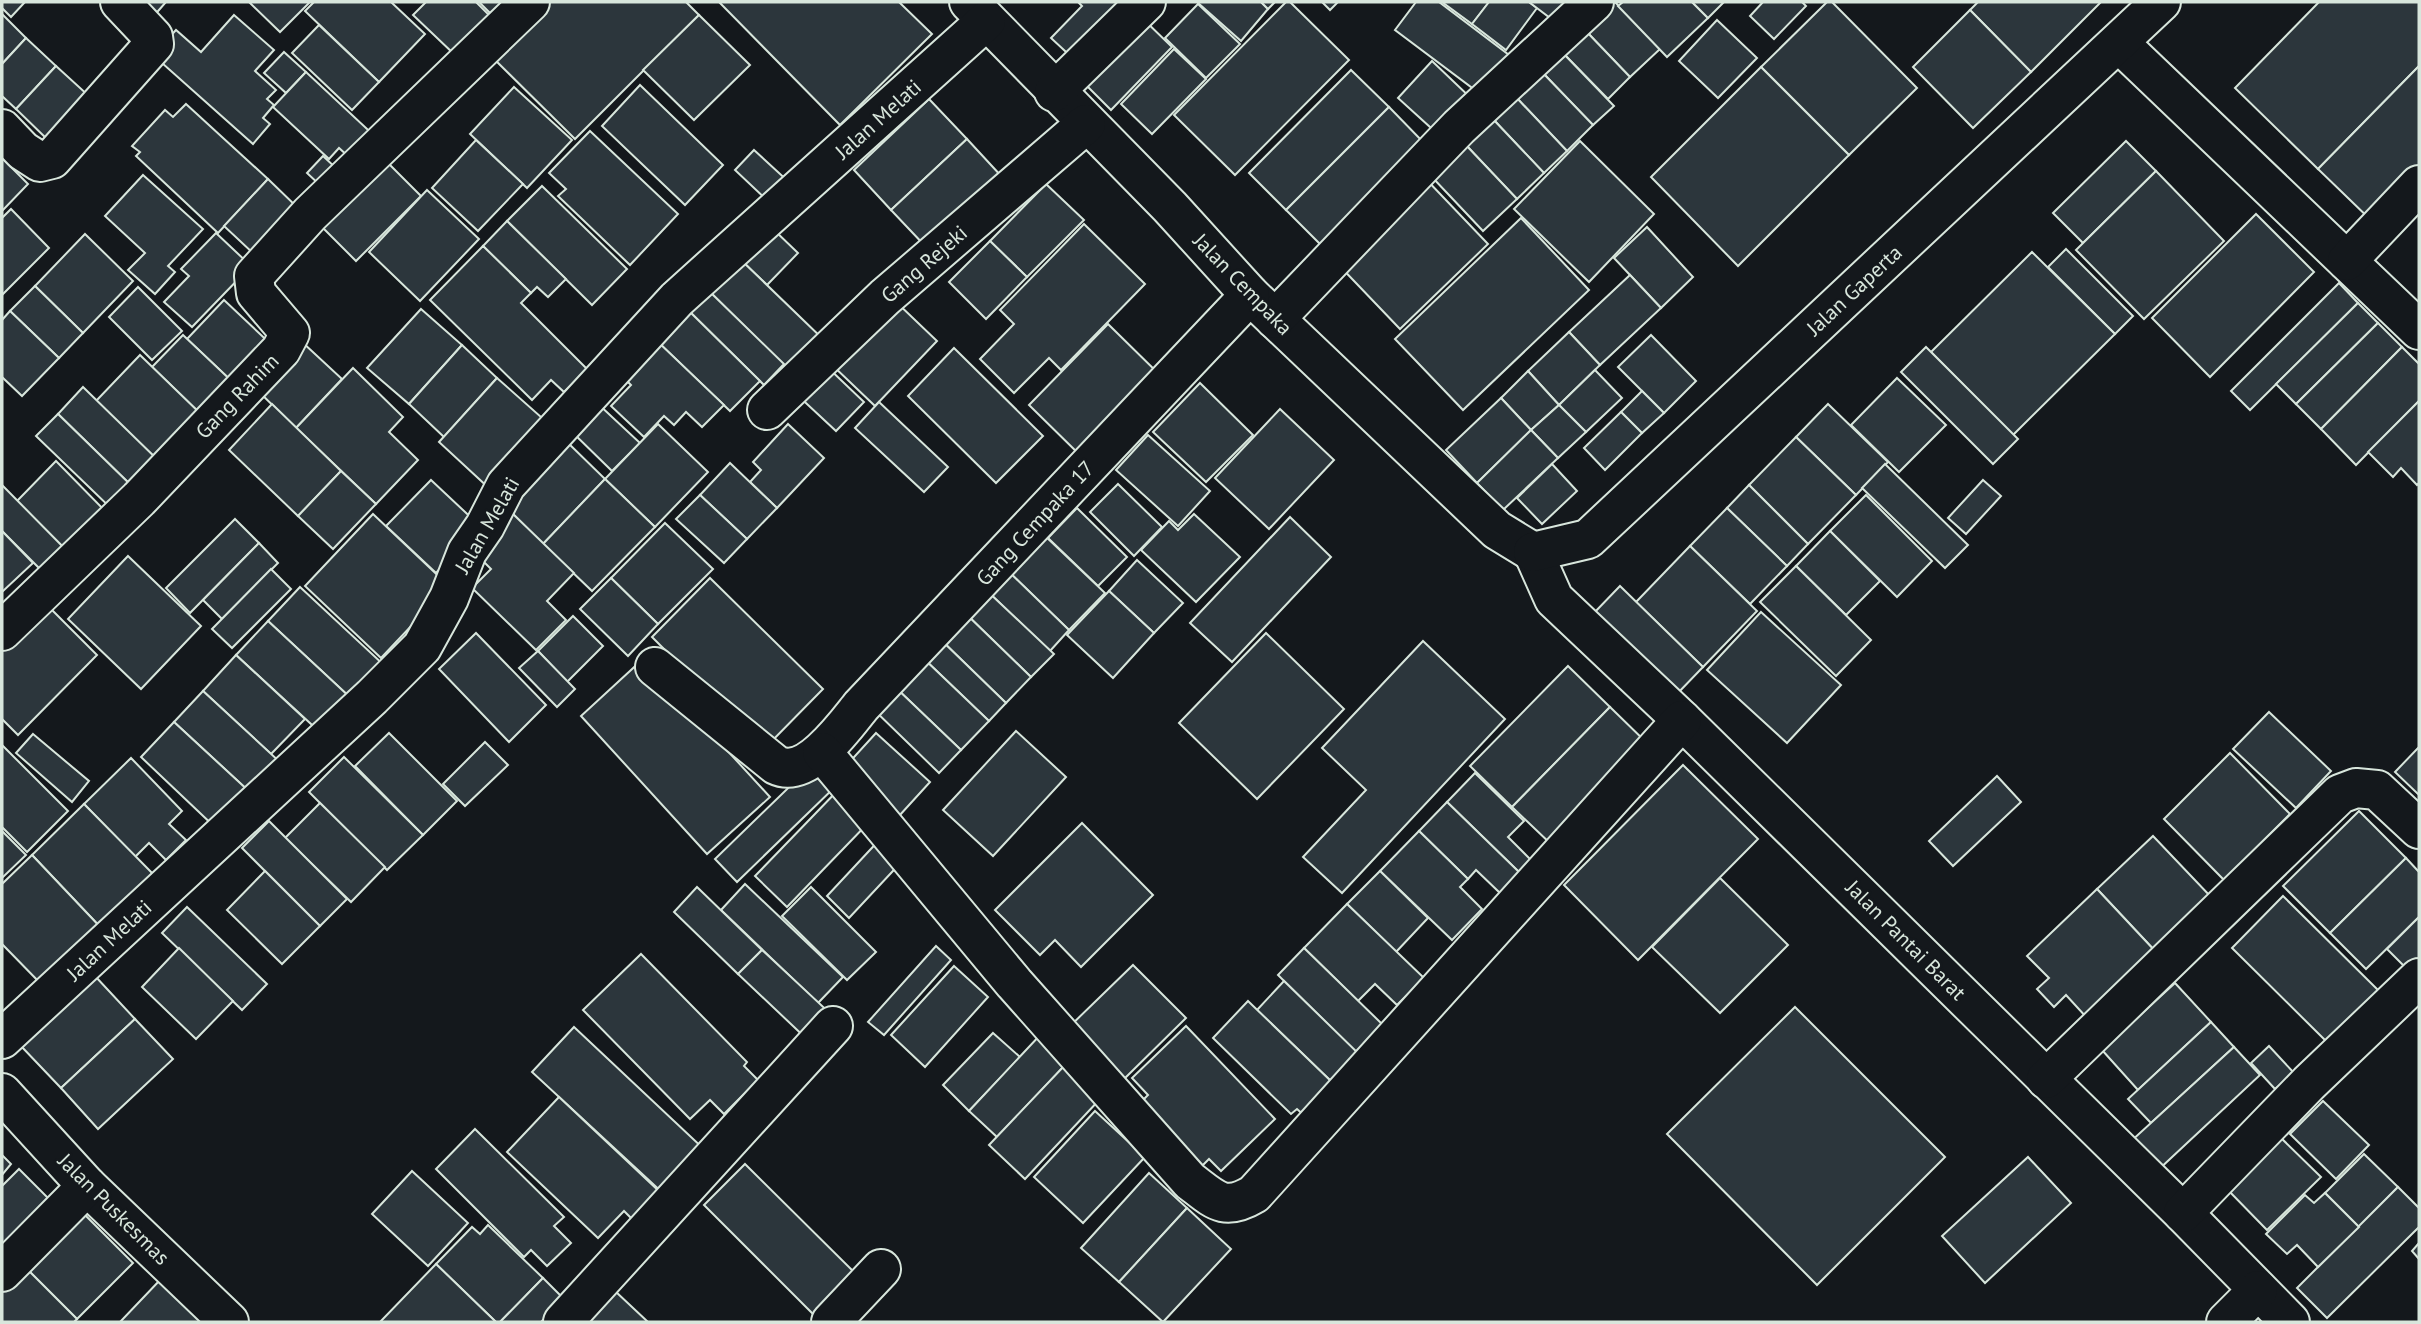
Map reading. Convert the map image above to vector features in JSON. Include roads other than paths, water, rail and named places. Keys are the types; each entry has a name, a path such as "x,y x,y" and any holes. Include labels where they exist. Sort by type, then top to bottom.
{"street":[{"path":"2,129 23,151 40,162 52,159 154,44 153,37 120,2"},
{"name":"Gang Rahim","path":"2,631 139,499 281,350 290,334 256,293 254,276 310,214 530,2"},
{"path":"1054,92 1146,2"},
{"name":"Gang Cempaka 17","path":"822,752 862,706 1262,307 1594,2"},
{"name":"Jalan Gaperta","path":"1533,552 1588,539 2119,43 2152,4"},
{"name":"Jalan Cempaka","path":"977,12 1170,207 1262,307 1497,530 1533,552"},
{"name":"Jalan Melati","path":"2,1039 372,697 422,647 449,598 467,552 485,526 506,485 677,299 977,12"},
{"path":"2119,43 2419,330"},
{"name":"Gang Rejeki","path":"767,410 885,297 1086,124"},
{"path":"2347,261 2419,185"},
{"name":"Jalan Pantai Barat","path":"1533,552 1554,599 1682,720 2183,1213 2290,1322"},
{"path":"655,667 776,765 791,769 822,752 1014,983 1190,1181 1216,1201 1238,1204 1254,1194 1682,720"},
{"path":"2046,1079 2340,794 2356,788 2377,790 2419,829"},
{"path":"2183,1213 2309,1083 2419,978"},
{"path":"563,1322 834,1026"},
{"name":"Jalan Puskesmas","path":"2,1093 86,1186 229,1322"},
{"path":"2,1272 86,1186"},
{"path":"831,1322 881,1269"},
{"path":"2225,1322 2258,1290"}]}
